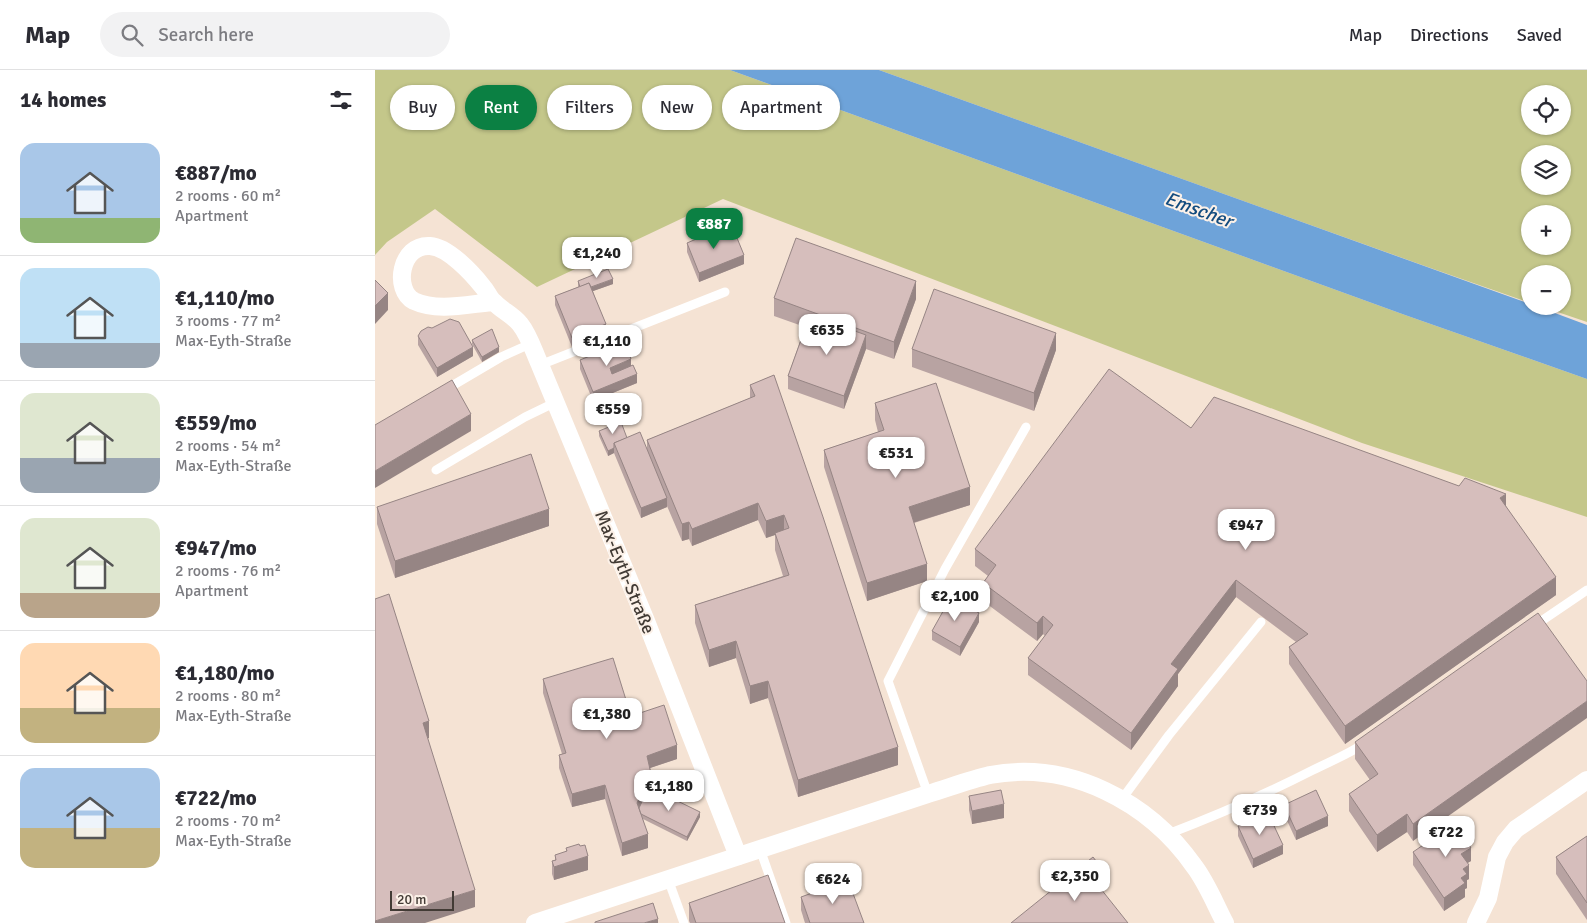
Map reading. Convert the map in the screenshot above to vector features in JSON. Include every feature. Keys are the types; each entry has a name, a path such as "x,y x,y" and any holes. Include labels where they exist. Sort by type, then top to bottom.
{"street":[{"name":"Max-Eyth-Straße","path":"493,302 447,306 426,305 412,300 404,287 401,273 403,265 418,247 430,246 441,248 458,260 475,277 493,302 520,324 556,402 646,621 738,856"},
{"path":"535,923 760,848 990,775 1028,772 1056,775 1103,789 1148,817 1168,834 1196,868 1225,923"},
{"path":"1476,923 1488,898 1497,857 1505,842 1516,829 1587,780"}],"lane":[{"path":"540,365 725,292"},
{"path":"436,395 501,357 530,344"},
{"path":"436,470 525,417 556,402"},
{"path":"928,794 888,681 945,569 1027,428"},
{"path":"1530,629 1587,590"},
{"path":"1122,800 1169,735 1261,622"},
{"path":"1168,834 1221,814 1272,791 1351,752 1376,735"},
{"path":"760,848 786,923"},
{"path":"668,879 684,923"}],"green space":[{"path":"375,70 730,70 771,85 722,85 722,130 840,130 840,110 1587,379 1587,517 1362,443 723,199 537,287 435,209 387,242 375,255"},
{"path":"879,70 1587,70 1587,322 1566,315 1571,315 1571,265 1521,265 1521,300"}],"water":[{"name":"Emscher","path":"730,70 879,70 1521,301 1521,315 1560,315 1587,325 1587,379 840,110 840,85 771,85"}],"building":[{"path":"722,228 726,237 732,235 737,238 744,255 699,273 687,243"},
{"path":"796,238 916,281 894,342 774,298"},
{"path":"608,269 613,279 591,287 589,283 580,287 578,281"},
{"path":"375,280 388,293 375,306"},
{"path":"589,283 606,324 572,338 555,296"},
{"path":"934,289 1056,333 1034,393 912,349"},
{"path":"810,315 866,335 844,396 788,376"},
{"path":"450,319 459,322 473,347 437,368 418,336 421,331 428,327 432,328"},
{"path":"492,329 499,347 482,357 472,340"},
{"path":"624,342 631,359 610,368 612,374 633,365 637,374 593,392 580,360"},
{"path":"1109,369 1191,428 1214,397 1459,486 1465,478 1506,494 1500,498 1556,577 1345,726 1289,647 1308,634 1236,580 1171,664 1178,669 1131,733 1028,658 1053,625 1043,616 1037,623 983,583 996,565 975,549"},
{"path":"774,375 823,517 898,747 798,780 768,681 750,686 736,641 709,650 695,605 789,575 775,533 789,528 784,515 766,521 758,503 692,529 689,522 682,524 647,440 755,396 750,385"},
{"path":"452,380 471,414 375,471 375,425"},
{"path":"936,383 970,487 909,507 927,564 867,583 824,450 884,430 875,403"},
{"path":"621,422 627,438 614,443 614,448 608,451 599,431"},
{"path":"640,432 667,498 641,508 614,443"},
{"path":"531,454 549,509 395,561 377,507"},
{"path":"389,594 429,721 423,723 475,890 375,921 375,599"},
{"path":"951,597 979,613 960,647 932,631"},
{"path":"1538,613 1587,681 1587,701 1413,824 1407,814 1377,835 1349,794 1378,774 1355,742"},
{"path":"613,658 631,716 664,705 677,745 647,756 652,778 649,778 637,803 648,834 622,843 605,785 572,794 559,755 566,753 543,679"},
{"path":"649,787 700,812 687,837 641,814 639,808"},
{"path":"1001,790 1004,804 972,811 969,796"},
{"path":"1316,790 1328,816 1296,831 1284,805"},
{"path":"1268,813 1283,845 1253,859 1238,826"},
{"path":"1461,819 1470,834 1464,838 1471,848 1461,854 1469,865 1463,869 1467,874 1461,878 1465,883 1444,898 1413,852"},
{"path":"1587,836 1587,903 1556,857"},
{"path":"579,844 580,846 585,845 588,856 554,867 552,861 556,860 555,855 567,851 566,848"},
{"path":"1093,857 1103,870 1093,879 1128,923 1011,923"},
{"path":"768,875 785,923 696,923 689,903"},
{"path":"848,880 864,923 810,923 801,897"},
{"path":"653,903 658,919 644,923 595,923 595,922"}]}
